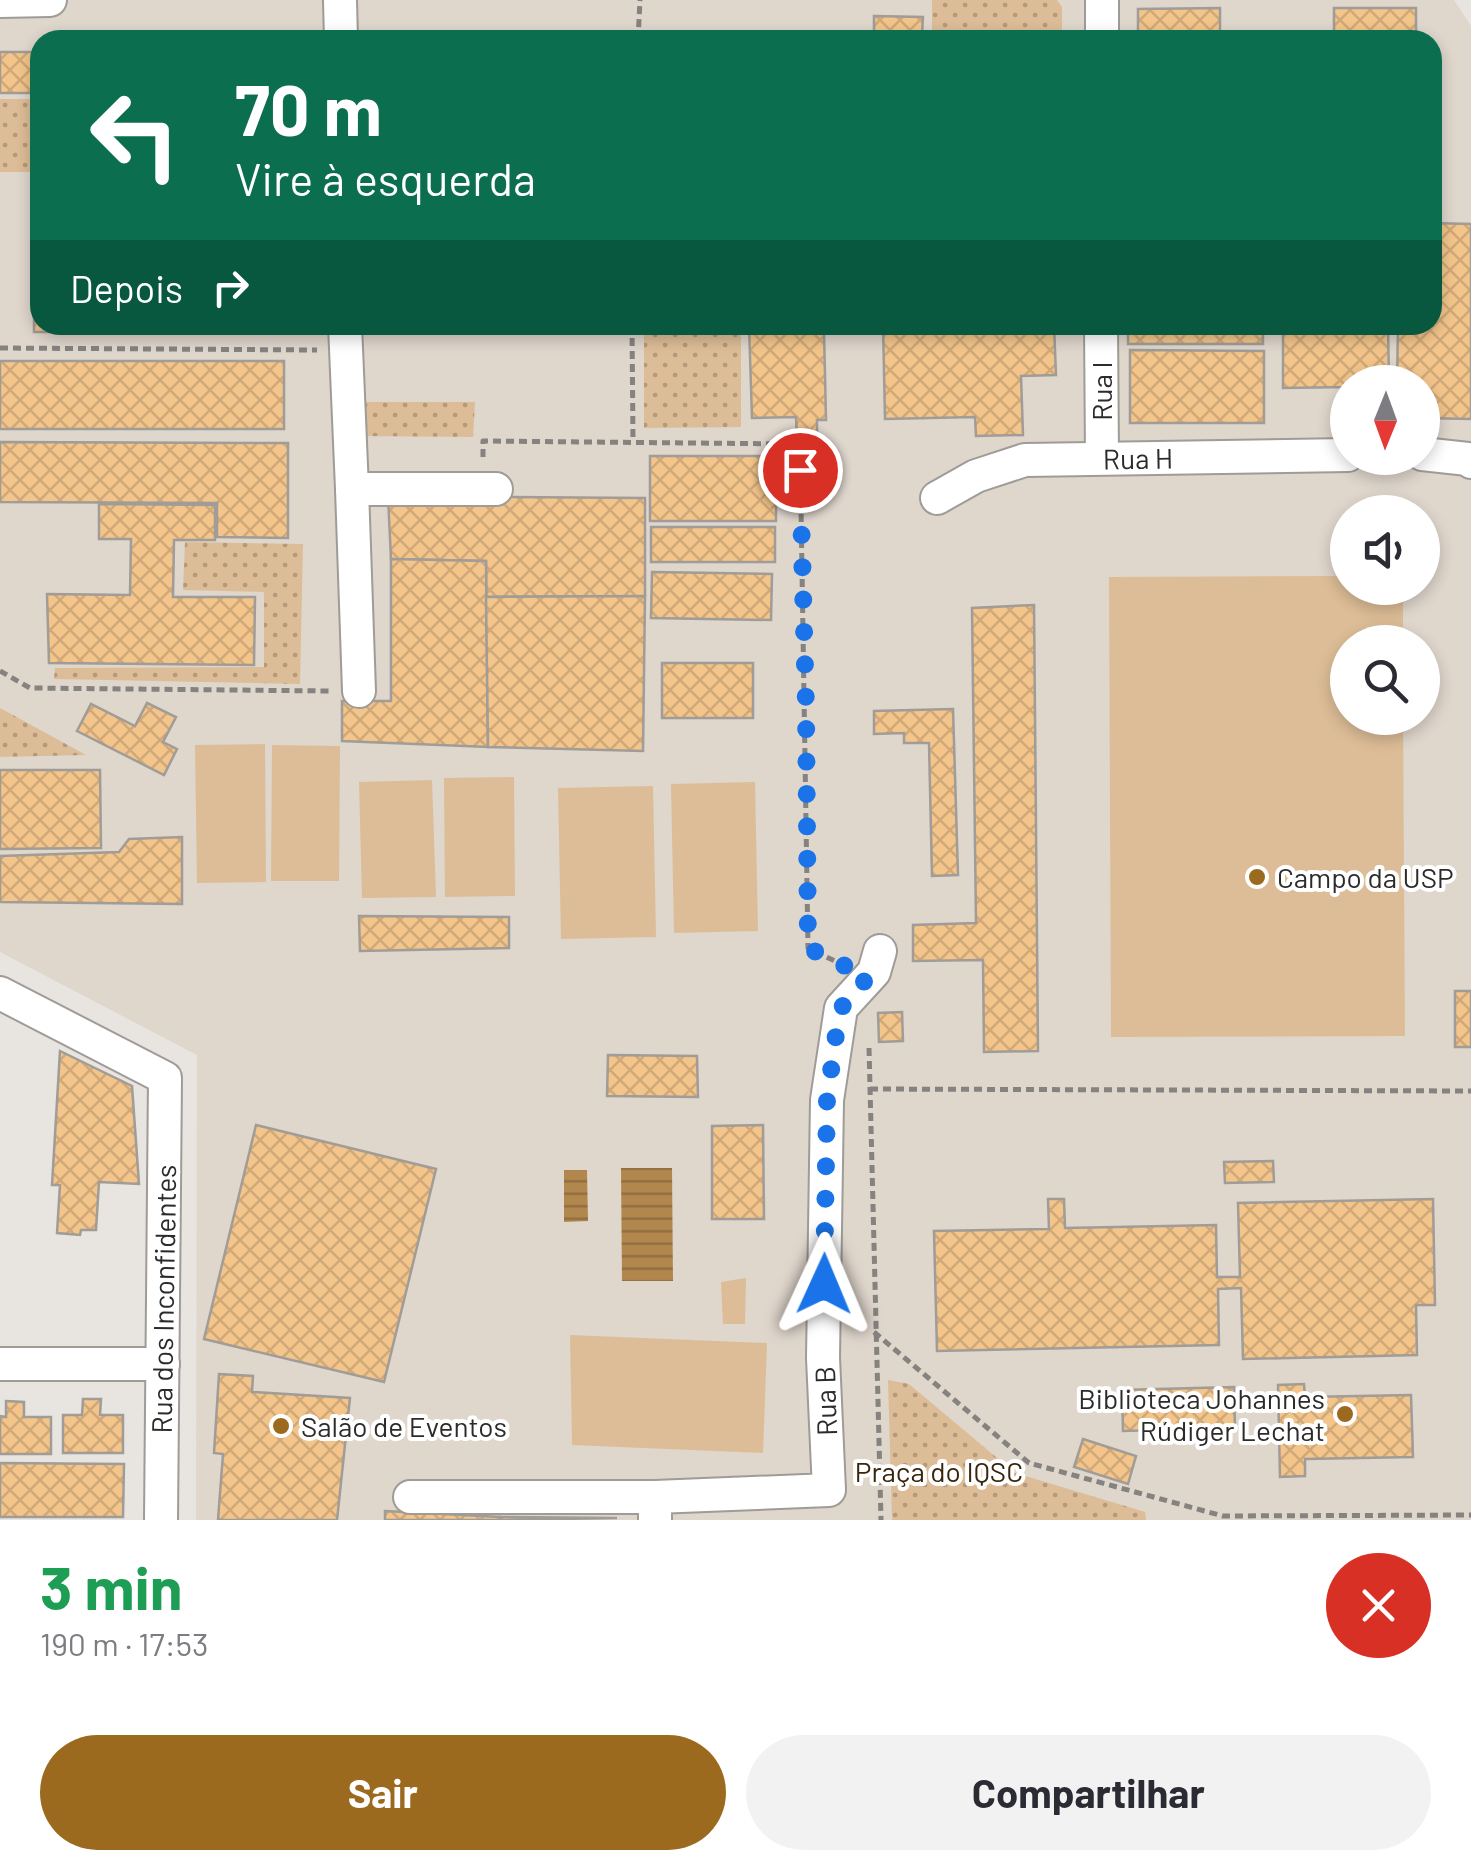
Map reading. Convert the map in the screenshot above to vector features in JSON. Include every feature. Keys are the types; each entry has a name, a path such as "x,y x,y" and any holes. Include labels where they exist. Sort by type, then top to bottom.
{"street":[{"path":"0,1 50,0"},
{"path":"340,0 341,30"},
{"path":"1102,0 1102,30"},
{"name":"Rua I","path":"1101,335 1102,458"},
{"path":"346,338 359,691"},
{"name":"Rua H","path":"937,498 976,476 1025,460 1330,455"},
{"path":"1440,456 1471,462"},
{"path":"352,489 426,483 490,488"},
{"name":"Rua B","path":"655,1509 829,1490 823,1358 827,1100 841,1008 874,964"},
{"name":"Rua dos Inconfidentes","path":"0,993 165,1078 161,1520"},
{"path":"0,1364 163,1364"},
{"path":"410,1497 655,1509"}],"path":[{"path":"638,30 640,0"},
{"path":"632,335 633,441"},
{"path":"0,348 346,338"},
{"path":"490,488 482,441 800,444 808,948 874,964"},
{"path":"0,671 30,688 359,691"},
{"path":"869,1033 881,1520"},
{"path":"870,1089 1471,1092"},
{"path":"874,1332 1028,1463 1223,1516 1471,1515"}],"shaded area":[{"path":"0,0 1454,0 1471,26 1471,1520 196,1520 197,1055 0,952"},
{"path":"621,1168 672,1168 673,1281 622,1281"},
{"path":"564,1170 587,1170 588,1221 564,1222"}],"green space":[{"path":"932,0 1057,0 1062,7 1062,30 932,30"},
{"path":"0,99 30,99 30,172 0,172"},
{"path":"644,335 741,335 741,427 644,428"},
{"path":"344,402 475,402 473,437 358,436"},
{"path":"185,542 303,544 300,684 54,679 55,668 264,667 264,592 183,590"},
{"name":"Campo da USP","path":"1330,576 1330,605 1403,605 1403,625 1330,625 1330,735 1403,735 1405,1036 1111,1037 1109,577"},
{"path":"0,708 86,755 0,757"},
{"path":"265,744 266,882 197,883 195,745"},
{"path":"272,745 340,746 339,881 271,881"},
{"path":"514,777 515,896 445,897 444,778"},
{"path":"432,780 436,897 362,898 359,782"},
{"path":"755,782 758,931 674,933 671,784"},
{"path":"653,786 656,937 561,939 558,788"},
{"path":"746,1278 745,1324 723,1324 721,1282"},
{"path":"570,1335 767,1343 763,1453 572,1445"},
{"name":"Praça do IQSC","path":"888,1380 909,1384 1015,1473 1145,1512 1146,1520 892,1520"}],"building":[{"path":"1220,8 1220,30 1138,30 1138,9"},
{"path":"1334,8 1416,8 1416,30 1334,30"},
{"path":"874,16 923,17 922,30 874,30"},
{"path":"0,52 30,52 30,93 0,93"},
{"path":"1442,223 1471,224 1471,419 1440,418 1440,365 1397,365 1398,335 1442,335"},
{"path":"749,335 824,335 826,420 817,420 817,439 797,440 796,417 752,418"},
{"path":"883,335 1054,335 1056,375 1021,376 1023,435 976,436 975,417 885,419"},
{"path":"1128,335 1263,335 1263,344 1128,344"},
{"path":"1283,335 1388,335 1389,365 1330,365 1330,387 1283,388"},
{"path":"1130,350 1264,351 1264,423 1130,423"},
{"path":"0,361 284,361 284,429 0,429"},
{"path":"0,442 288,443 288,538 217,537 217,503 0,502"},
{"path":"650,456 776,456 776,521 650,521"},
{"path":"388,496 645,498 645,596 486,597 486,561 391,559"},
{"path":"99,504 215,505 215,540 174,540 173,597 255,597 254,665 49,663 47,594 130,595 131,539 99,539"},
{"path":"651,527 775,527 775,562 651,562"},
{"path":"391,559 486,561 488,747 342,741 342,701 391,701"},
{"path":"652,572 772,574 771,620 651,618"},
{"path":"645,596 643,751 488,747 486,597"},
{"path":"1034,605 1038,1051 984,1052 983,960 913,961 913,925 976,923 972,608"},
{"path":"662,663 753,663 753,718 662,718"},
{"path":"147,703 176,717 163,742 177,749 164,775 77,731 91,704 135,726"},
{"path":"953,709 958,875 932,876 929,743 904,743 904,733 874,734 874,711"},
{"path":"0,770 100,770 101,848 0,849"},
{"path":"182,837 182,904 0,902 0,856 119,852 129,839"},
{"path":"359,916 509,917 509,948 360,951"},
{"path":"1455,991 1471,991 1471,1047 1455,1047"},
{"path":"902,1012 903,1041 879,1042 878,1013"},
{"path":"60,1051 132,1086 139,1184 99,1182 96,1230 81,1230 80,1235 57,1233 60,1185 52,1185"},
{"path":"608,1055 697,1056 698,1097 607,1096"},
{"path":"256,1125 436,1169 384,1382 204,1339"},
{"path":"763,1125 764,1219 712,1219 712,1126"},
{"path":"1273,1161 1274,1182 1225,1183 1224,1162"},
{"path":"1048,1199 1064,1199 1065,1228 1216,1225 1217,1277 1240,1277 1238,1203 1433,1199 1435,1305 1416,1305 1417,1355 1243,1359 1241,1288 1218,1289 1219,1345 937,1351 934,1231 1049,1229"},
{"name":"Salão de Eventos","path":"219,1374 253,1376 252,1392 350,1398 337,1520 218,1520 223,1454 214,1453"},
{"name":"Biblioteca Johannes Rúdiger Lechat","path":"1304,1384 1305,1397 1411,1395 1413,1457 1305,1459 1305,1476 1280,1477 1278,1385"},
{"path":"1234,1387 1235,1428 1123,1431 1122,1390"},
{"path":"83,1399 101,1399 100,1415 123,1415 123,1453 63,1453 63,1415 82,1415"},
{"path":"6,1401 24,1402 24,1417 51,1417 51,1454 0,1454 0,1416 6,1417"},
{"path":"1083,1439 1136,1456 1128,1484 1074,1467"},
{"path":"0,1463 124,1464 123,1517 0,1517"},
{"path":"385,1511 500,1517 500,1520 385,1520"},
{"path":"500,1517 617,1518 500,1520"}],"place":[{"name":"Campo da USP","path":"1257,877"},
{"name":"Biblioteca Johannes Rúdiger Lechat","path":"1345,1414"},
{"name":"Salão de Eventos","path":"281,1426"}],"route":[{"path":"800,470 808,948 868,977 841,1008 838,1020 827,1100 824,1284"}]}
